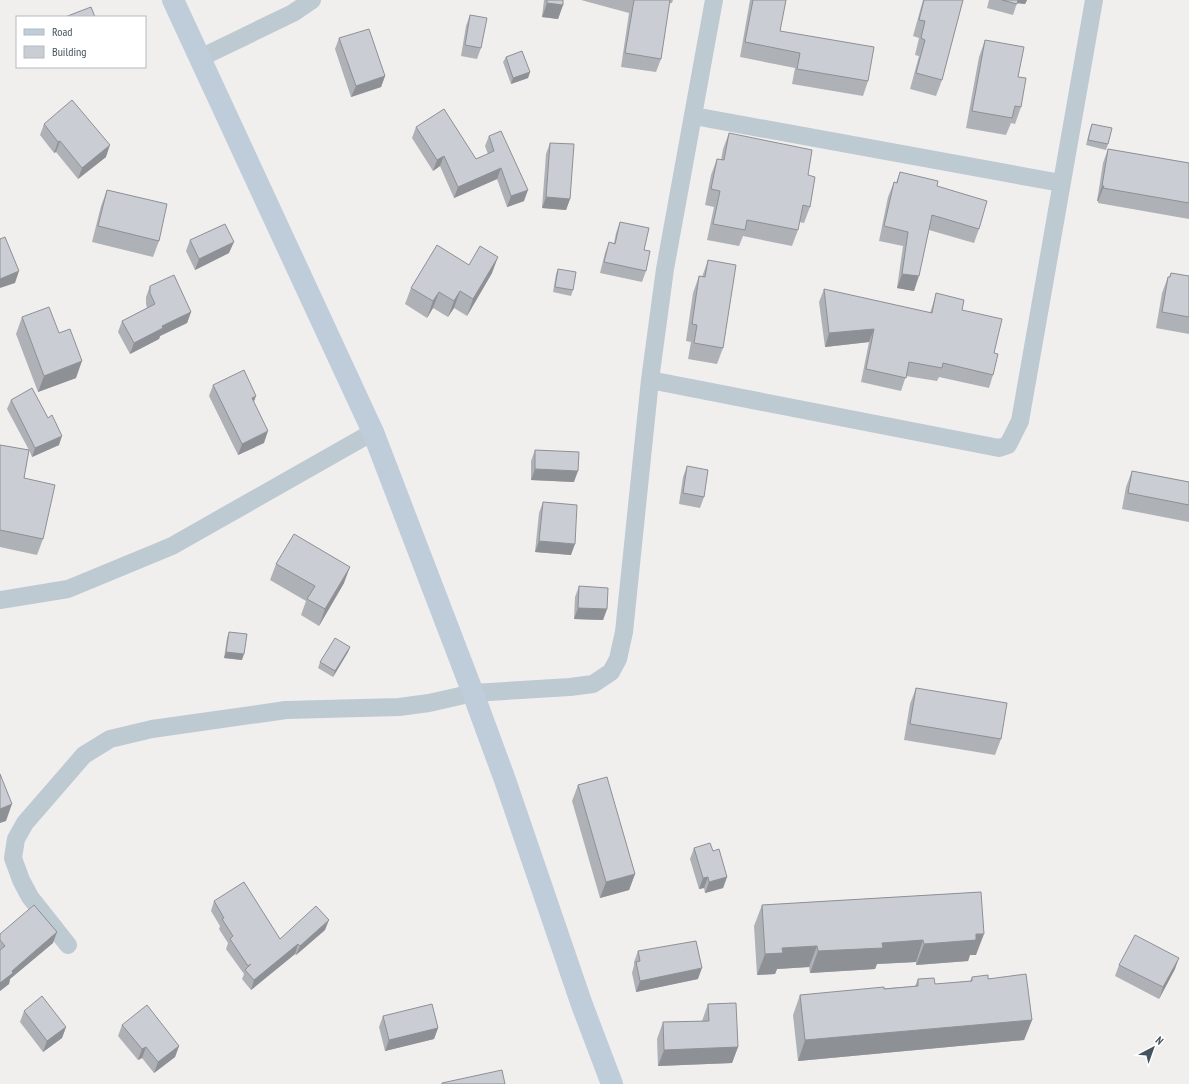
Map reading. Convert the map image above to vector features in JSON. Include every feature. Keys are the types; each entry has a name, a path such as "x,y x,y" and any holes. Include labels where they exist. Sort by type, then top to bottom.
{"street":[{"path":"173,0 374,432 505,780 582,1005 612,1084"},
{"path":"200,58 292,13 312,0"},
{"path":"68,945 30,897 20,880 13,858 16,839 25,823 84,755 110,739 152,729 286,710 399,707 429,703 473,693 570,688 593,684 611,672 618,659 624,632 650,380 665,269 714,0"},
{"path":"650,380 999,448 1008,445 1020,420 1094,0"},
{"path":"694,116 1061,183"},
{"path":"0,600 68,589 172,546 374,432"}],"building":[{"path":"547,0 563,0 563,5 547,3"},
{"path":"634,0 670,0 661,59 625,53"},
{"path":"753,0 786,0 780,31 874,47 868,81 797,69 800,53 745,42"},
{"path":"924,0 963,0 942,80 916,73 925,40 921,38 925,21 919,20"},
{"path":"1002,0 1018,0 1017,4"},
{"path":"91,7 95,16 68,16"},
{"path":"470,15 487,18 481,48 465,45"},
{"path":"369,29 385,76 356,86 339,38"},
{"path":"985,40 1024,47 1018,77 1026,78 1021,107 1015,106 1012,118 972,111"},
{"path":"522,51 530,72 513,78 506,57"},
{"path":"72,100 110,145 82,168 44,124"},
{"path":"444,109 476,159 494,151 489,136 501,131 528,190 511,196 501,168 458,187 444,156 437,160 416,127"},
{"path":"1092,124 1112,128 1108,144 1088,140"},
{"path":"729,133 812,150 808,175 815,177 810,207 803,205 798,230 747,220 745,230 713,224 720,191 711,189 717,159 724,160"},
{"path":"550,143 574,144 570,199 546,197"},
{"path":"1108,149 1189,163 1189,203 1103,188 1104,186 1102,186"},
{"path":"900,172 938,181 937,186 987,201 979,229 932,215 919,276 902,274 908,232 884,226 894,182 897,183"},
{"path":"107,190 167,204 159,241 98,226"},
{"path":"620,222 649,228 644,250 650,251 646,271 604,262 609,242 615,244"},
{"path":"225,224 234,242 199,259 190,240"},
{"path":"5,237 19,271 0,279 0,239"},
{"path":"437,245 469,265 480,246 498,257 473,299 460,291 454,301 439,292 433,301 411,288"},
{"path":"708,260 736,265 723,348 694,343 697,325 692,324 699,276 705,277"},
{"path":"558,269 576,272 573,290 555,287"},
{"path":"1171,273 1189,276 1189,317 1162,312 1168,277 1170,277"},
{"path":"174,275 191,312 162,326 163,328 134,343 122,321 155,304 150,293 150,286"},
{"path":"824,289 932,313 936,293 964,300 962,310 1002,319 994,353 998,354 993,375 943,363 942,368 909,362 906,378 866,369 874,329 829,333"},
{"path":"49,307 59,333 70,329 82,361 44,376 22,317"},
{"path":"244,370 256,396 252,398 268,431 242,444 213,385"},
{"path":"32,388 48,418 52,415 62,436 35,448 11,400"},
{"path":"0,445 29,450 24,478 55,485 43,539 0,530"},
{"path":"535,450 579,452 578,471 535,469"},
{"path":"687,466 708,470 704,497 683,493"},
{"path":"1132,471 1189,482 1189,505 1128,493"},
{"path":"543,502 577,505 575,544 539,541"},
{"path":"294,534 350,567 325,609 307,599 315,586 276,564"},
{"path":"579,586 608,588 607,609 578,608"},
{"path":"229,632 247,634 244,654 226,652"},
{"path":"335,638 350,647 335,671 320,662"},
{"path":"916,688 1007,703 1001,739 910,724"},
{"path":"0,774 12,804 0,809"},
{"path":"607,777 635,874 606,882 578,785"},
{"path":"710,843 713,851 719,849 727,877 709,882 708,877 703,878 694,848"},
{"path":"244,882 280,939 316,906 329,920 300,946 298,944 254,980 245,970 251,964 248,966 230,939 233,936 222,919 224,918 214,901"},
{"path":"981,892 984,934 976,934 976,940 924,944 923,940 882,943 883,948 818,951 817,946 782,948 783,953 765,954 762,905"},
{"path":"34,905 57,932 12,971 13,973 0,983 0,950 5,946 0,940 0,934"},
{"path":"1135,935 1179,958 1163,987 1119,965"},
{"path":"696,941 702,968 640,981 636,962 640,961 638,951"},
{"path":"1026,974 1032,1020 805,1040 800,995 884,987 884,989 918,986 918,979 934,978 935,984 972,981 972,977 988,975 988,979"},
{"path":"42,996 66,1027 47,1041 24,1011"},
{"path":"736,1003 738,1047 664,1050 663,1022 709,1021 708,1004"},
{"path":"432,1004 438,1028 389,1040 383,1016"},
{"path":"147,1005 179,1046 158,1062 146,1047 142,1049 122,1025"},
{"path":"502,1070 505,1084 442,1084 442,1083"}]}
